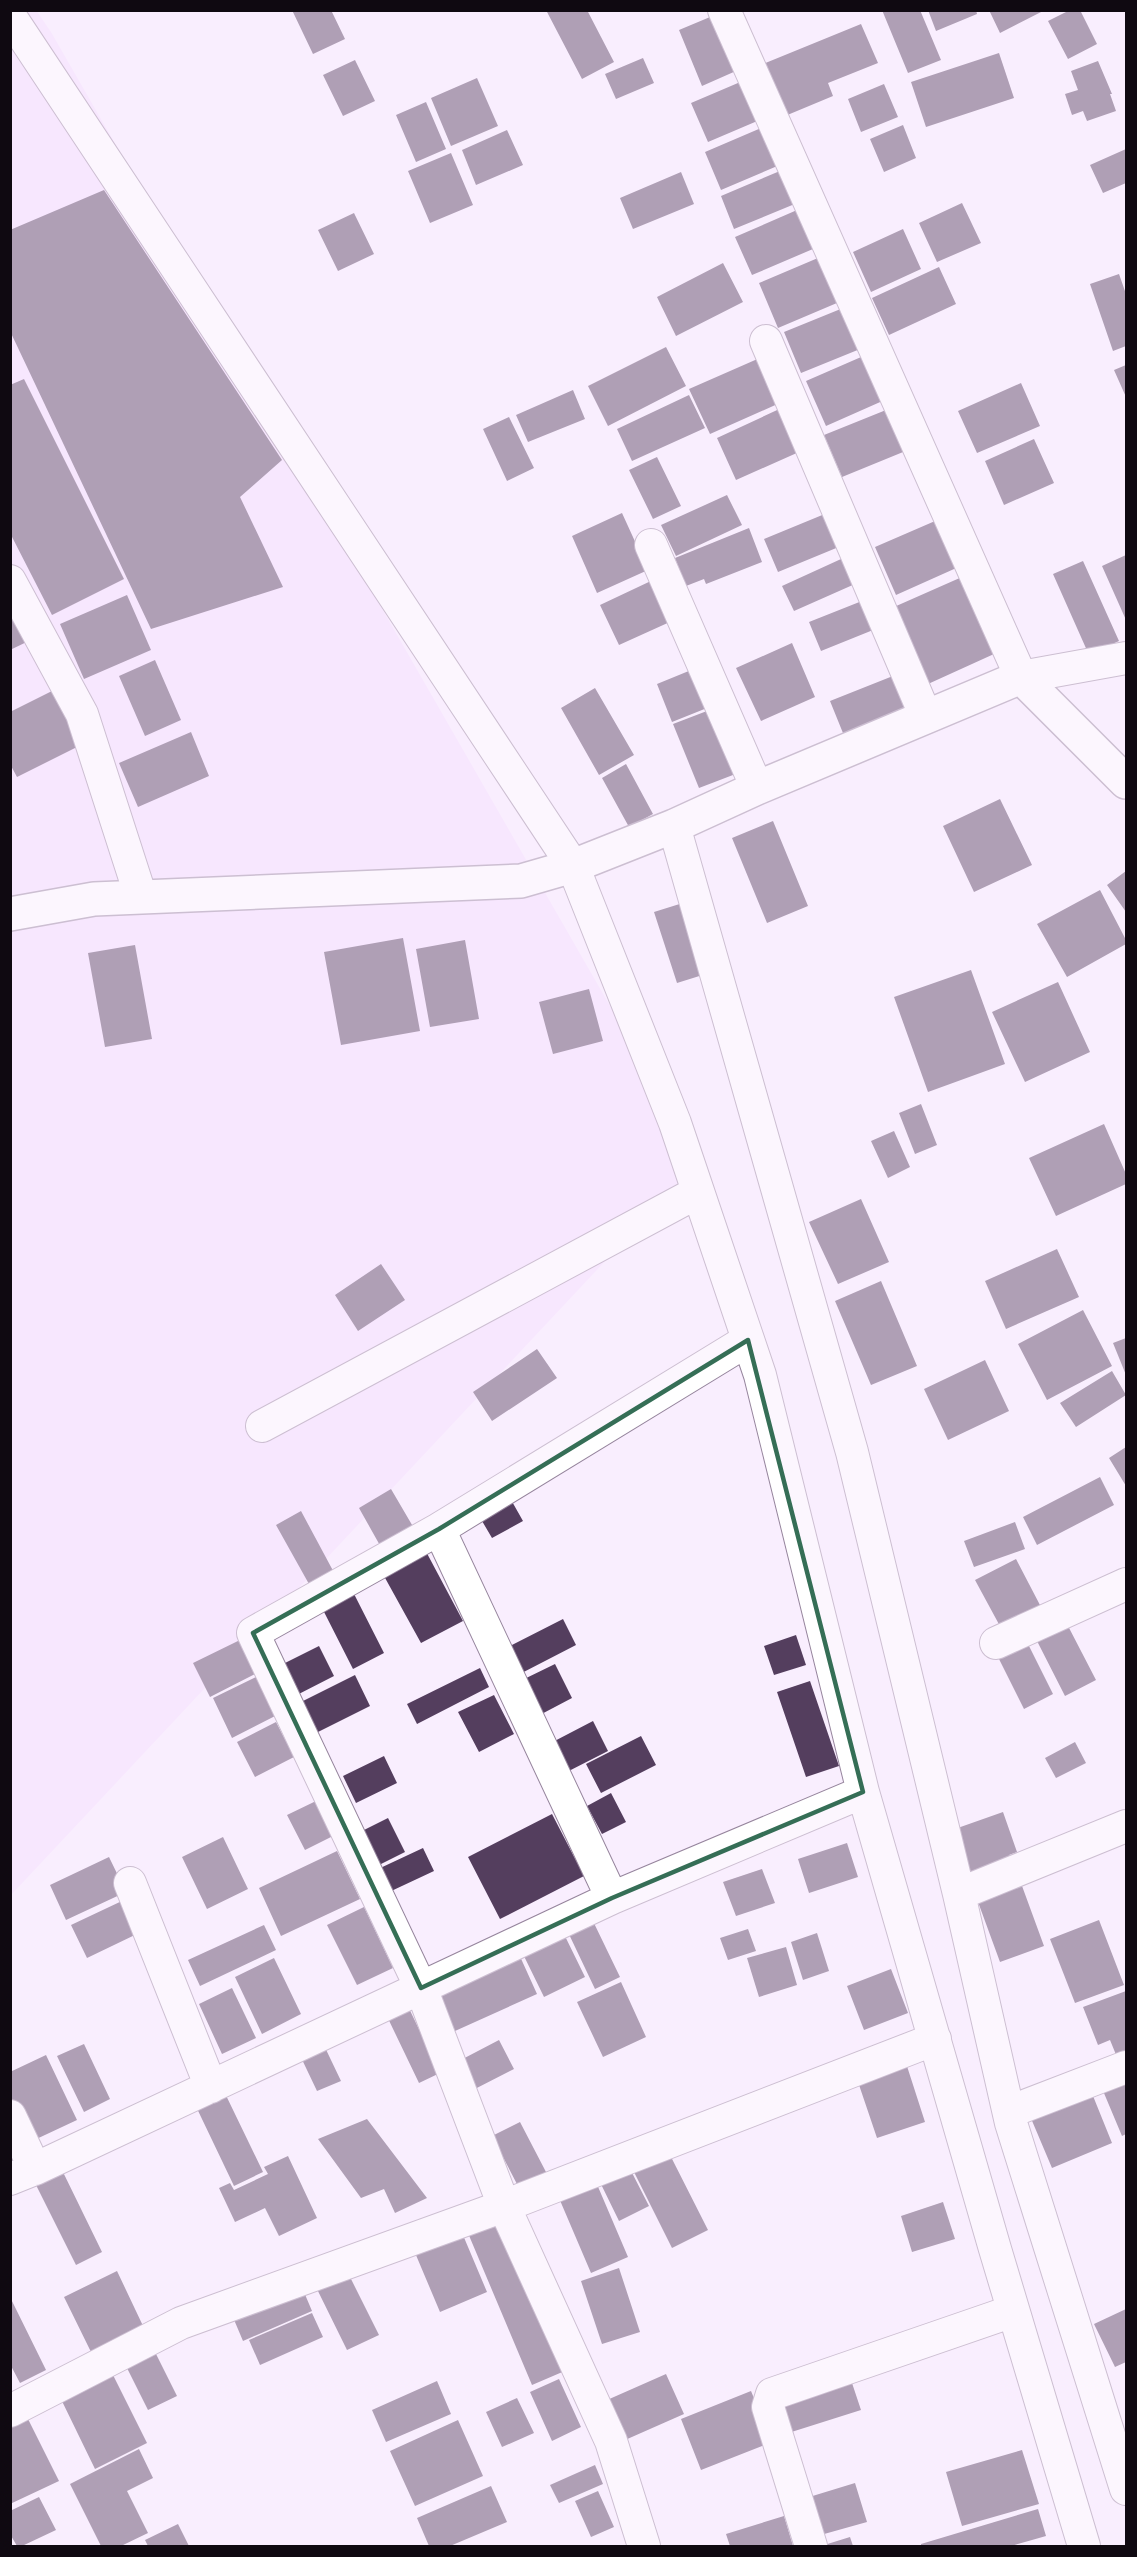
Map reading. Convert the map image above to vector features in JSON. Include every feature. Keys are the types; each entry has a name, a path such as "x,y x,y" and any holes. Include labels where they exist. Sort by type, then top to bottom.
{"street":[{"path":"724,10 1021,677 1126,782"},
{"path":"10,16 573,866 675,1123 760,1375 862,1792 1084,2547"},
{"path":"766,341 926,717"},
{"path":"651,545 757,788"},
{"path":"10,580 82,714 141,897"},
{"path":"10,914 94,899 521,881 573,866 674,826 757,788 1021,677 1126,658"},
{"path":"674,826 852,1452 959,1894 1009,2112 1126,2488"},
{"path":"262,1426 698,1192"},
{"path":"644,2547 611,2441 504,2206 420,1988 253,1633 439,1529 748,1340"},
{"path":"439,1529 612,1898"},
{"path":"996,1643 1126,1584"},
{"path":"10,2116 23,2174 612,1898 862,1792"},
{"path":"959,1894 1126,1826"},
{"path":"130,1883 211,2087"},
{"path":"10,2411 181,2323 504,2206 935,2039"},
{"path":"1009,2112 1126,2067"},
{"path":"811,2547 768,2407 772,2394 1013,2311"}],"highlighted area":[{"path":"748,1340 863,1792 612,1898 421,1988 253,1633 439,1529"}],"shaded area":[{"path":"36,10 51,32 699,1161 11,1895 10,11"}],"building":[{"path":"292,10 331,10 345,39 313,54"},
{"path":"546,10 587,10 614,62 582,79"},
{"path":"882,10 920,10 941,60 908,73"},
{"path":"928,10 976,10 977,14 936,31"},
{"path":"989,10 1045,10 1000,33"},
{"path":"1070,10 1080,10 1097,44 1068,59 1048,21"},
{"path":"722,12 745,67 702,86 679,30"},
{"path":"861,24 878,63 828,83 833,96 785,116 763,64"},
{"path":"999,53 1014,98 926,127 911,82"},
{"path":"643,58 654,83 616,99 605,74"},
{"path":"355,60 375,101 343,116 323,75"},
{"path":"1098,61 1112,94 1110,94 1116,111 1087,121 1083,111 1072,115 1065,94 1078,90 1071,71"},
{"path":"477,78 498,126 451,146 431,98"},
{"path":"745,80 762,119 708,142 691,103"},
{"path":"884,84 898,117 861,132 848,99"},
{"path":"426,102 446,149 416,162 396,115"},
{"path":"903,125 916,158 884,172 870,139"},
{"path":"766,126 782,164 721,190 705,152"},
{"path":"507,130 523,165 476,185 462,150"},
{"path":"1126,149 1126,183 1103,193 1090,165"},
{"path":"451,153 473,205 430,223 408,171"},
{"path":"787,168 802,201 734,229 721,196"},
{"path":"681,172 694,204 633,229 620,198"},
{"path":"104,190 282,460 240,497 283,587 151,629 10,331 10,230"},
{"path":"962,203 981,243 937,262 919,223"},
{"path":"804,207 820,246 752,275 735,237"},
{"path":"354,213 374,254 338,271 318,230"},
{"path":"903,229 921,269 871,292 853,252"},
{"path":"825,255 844,300 778,328 759,283"},
{"path":"723,263 743,302 676,336 657,297"},
{"path":"939,267 956,304 889,335 872,298"},
{"path":"1119,274 1126,294 1126,346 1113,351 1090,284"},
{"path":"848,306 865,347 801,373 784,332"},
{"path":"666,347 686,386 608,426 588,386"},
{"path":"868,354 887,399 826,426 806,381"},
{"path":"762,357 782,402 710,434 689,389"},
{"path":"1126,365 1126,397 1114,370"},
{"path":"24,379 124,579 52,615 10,533 10,385"},
{"path":"1021,383 1040,426 977,453 958,411"},
{"path":"573,390 585,419 528,442 516,415"},
{"path":"689,395 705,428 632,461 617,429"},
{"path":"788,405 808,448 736,480 717,438"},
{"path":"891,408 908,450 842,477 824,435"},
{"path":"509,417 534,468 507,481 483,429"},
{"path":"1034,439 1054,483 1004,505 985,461"},
{"path":"657,457 681,506 653,519 629,470"},
{"path":"727,495 742,525 676,556 661,525"},
{"path":"832,511 846,544 778,572 764,539"},
{"path":"622,513 648,570 597,593 572,536"},
{"path":"942,518 963,565 896,595 875,547"},
{"path":"749,528 762,562 706,584 704,579 686,586 675,558"},
{"path":"852,554 864,580 794,611 782,586"},
{"path":"1126,555 1126,620 1102,566"},
{"path":"1083,561 1119,641 1089,655 1053,574"},
{"path":"971,573 1005,649 928,684 894,607"},
{"path":"653,580 672,621 619,645 600,605"},
{"path":"127,595 151,650 84,679 60,624"},
{"path":"872,597 883,626 821,651 809,622"},
{"path":"10,598 37,637 10,650"},
{"path":"792,643 815,697 761,721 736,668"},
{"path":"155,660 181,720 145,736 119,676"},
{"path":"701,666 717,704 672,722 657,684"},
{"path":"903,672 918,709 845,738 830,701"},
{"path":"595,688 634,755 599,775 561,708"},
{"path":"56,689 83,744 17,777 10,764 10,712"},
{"path":"720,706 746,770 699,788 673,724"},
{"path":"191,732 209,776 138,807 119,763"},
{"path":"626,764 653,814 629,827 602,778"},
{"path":"1000,799 1032,865 974,892 943,826"},
{"path":"773,821 808,906 767,923 732,838"},
{"path":"1126,871 1126,912 1107,885"},
{"path":"1100,890 1126,944 1067,977 1037,924"},
{"path":"686,902 709,973 677,983 654,912"},
{"path":"403,938 420,1031 341,1045 324,952"},
{"path":"465,940 479,1019 430,1027 416,949"},
{"path":"135,945 152,1039 105,1047 88,953"},
{"path":"971,970 1005,1064 928,1092 894,997"},
{"path":"1058,982 1090,1052 1025,1082 992,1012"},
{"path":"589,989 603,1041 553,1054 539,1002"},
{"path":"921,1104 937,1145 915,1154 899,1113"},
{"path":"1104,1124 1126,1174 1126,1184 1056,1216 1029,1158"},
{"path":"894,1131 910,1167 888,1178 871,1141"},
{"path":"861,1199 889,1262 838,1284 809,1222"},
{"path":"1057,1249 1079,1297 1006,1329 985,1281"},
{"path":"381,1264 405,1300 358,1331 335,1295"},
{"path":"881,1281 917,1366 871,1385 835,1301"},
{"path":"1083,1310 1112,1366 1047,1400 1018,1344"},
{"path":"1126,1338 1126,1375 1113,1343"},
{"path":"537,1349 557,1378 492,1421 473,1392"},
{"path":"985,1360 1009,1411 948,1440 924,1389"},
{"path":"1112,1371 1126,1395 1076,1427 1060,1403"},
{"path":"1126,1447 1126,1486 1109,1458"},
{"path":"1100,1477 1114,1505 1037,1545 1023,1517"},
{"path":"391,1489 415,1530 382,1549 359,1508"},
{"path":"506,1491 523,1521 492,1538 475,1509"},
{"path":"301,1511 338,1580 314,1593 276,1525"},
{"path":"1015,1522 1025,1549 974,1567 964,1541"},
{"path":"422,1544 463,1621 421,1643 379,1567"},
{"path":"1016,1559 1041,1607 1001,1628 975,1580"},
{"path":"352,1590 384,1653 353,1669 321,1606"},
{"path":"563,1619 576,1645 514,1677 500,1651"},
{"path":"1067,1624 1096,1680 1065,1696 1036,1639"},
{"path":"1023,1634 1053,1694 1024,1709 994,1649"},
{"path":"796,1635 806,1665 774,1675 764,1646"},
{"path":"240,1640 257,1673 210,1697 193,1663"},
{"path":"319,1646 334,1676 291,1698 275,1668"},
{"path":"555,1664 572,1698 534,1718 516,1683"},
{"path":"480,1668 489,1687 417,1724 407,1704"},
{"path":"260,1675 279,1714 232,1738 213,1698"},
{"path":"355,1675 370,1706 308,1737 293,1706"},
{"path":"810,1681 839,1766 806,1777 777,1692"},
{"path":"494,1695 514,1734 479,1752 458,1712"},
{"path":"593,1721 608,1751 561,1775 545,1746"},
{"path":"276,1722 294,1757 255,1777 237,1742"},
{"path":"641,1736 656,1765 601,1793 586,1764"},
{"path":"1075,1742 1086,1763 1056,1778 1045,1758"},
{"path":"384,1756 397,1783 356,1803 343,1776"},
{"path":"611,1793 626,1822 602,1834 587,1806"},
{"path":"316,1801 333,1836 305,1850 287,1815"},
{"path":"1003,1812 1017,1852 1009,1855 1015,1871 973,1886 952,1830"},
{"path":"552,1814 584,1876 500,1919 468,1857"},
{"path":"388,1818 405,1852 373,1868 356,1834"},
{"path":"223,1837 248,1889 207,1909 182,1857"},
{"path":"847,1843 858,1877 809,1893 798,1859"},
{"path":"423,1848 434,1871 387,1893 376,1870"},
{"path":"337,1851 360,1899 281,1936 259,1888"},
{"path":"109,1857 126,1892 66,1920 50,1885"},
{"path":"762,1869 775,1903 736,1916 723,1882"},
{"path":"1018,1875 1044,1946 1000,1962 974,1891"},
{"path":"124,1900 139,1933 87,1958 71,1925"},
{"path":"364,1907 393,1968 357,1985 327,1925"},
{"path":"591,1917 620,1977 595,1989 566,1928"},
{"path":"1099,1920 1124,1985 1075,2003 1050,1939"},
{"path":"264,1925 276,1950 200,1986 188,1960"},
{"path":"748,1929 756,1951 728,1960 720,1938"},
{"path":"562,1930 585,1977 544,1997 521,1950"},
{"path":"817,1933 829,1971 803,1980 791,1942"},
{"path":"786,1947 797,1985 759,1997 747,1958"},
{"path":"518,1952 537,1994 455,2031 436,1990"},
{"path":"274,1958 301,2014 262,2034 235,1977"},
{"path":"891,1969 908,2013 864,2030 847,1986"},
{"path":"621,1982 646,2037 603,2057 577,2002"},
{"path":"232,1988 256,2038 222,2054 199,2004"},
{"path":"1126,1991 1126,2059 1119,2062 1110,2040 1098,2045 1083,2007"},
{"path":"404,1998 440,2073 419,2083 383,2008"},
{"path":"320,2037 341,2081 317,2091 297,2049"},
{"path":"499,2040 514,2069 469,2092 455,2063"},
{"path":"84,2044 110,2099 84,2112 57,2056"},
{"path":"46,2055 77,2120 30,2142 10,2101 10,2072"},
{"path":"905,2060 925,2122 877,2138 856,2076"},
{"path":"1126,2075 1126,2134 1122,2136 1101,2086"},
{"path":"220,2083 263,2172 234,2186 191,2096"},
{"path":"1091,2091 1112,2143 1052,2168 1030,2116"},
{"path":"367,2119 427,2198 395,2213 384,2189 361,2198 318,2139"},
{"path":"520,2122 546,2172 518,2186 492,2136"},
{"path":"667,2149 708,2230 672,2248 632,2168"},
{"path":"288,2156 317,2218 279,2236 265,2208 235,2222 219,2188 230,2183 234,2190 268,2174 264,2167"},
{"path":"627,2163 649,2206 619,2221 598,2178"},
{"path":"61,2168 102,2252 76,2265 34,2181"},
{"path":"593,2175 628,2257 591,2273 556,2191"},
{"path":"943,2202 955,2239 912,2252 901,2216"},
{"path":"500,2211 567,2370 532,2385 465,2226"},
{"path":"460,2228 487,2292 440,2312 413,2248"},
{"path":"619,2268 640,2332 602,2344 581,2281"},
{"path":"346,2269 379,2335 347,2350 315,2285"},
{"path":"117,2271 144,2328 92,2354 64,2297"},
{"path":"301,2285 312,2311 243,2341 232,2315"},
{"path":"10,2297 46,2370 20,2383 10,2364"},
{"path":"1126,2309 1126,2362 1115,2367 1094,2324"},
{"path":"312,2313 323,2337 260,2365 249,2340"},
{"path":"156,2354 177,2396 148,2410 127,2368"},
{"path":"110,2369 147,2443 95,2469 59,2395"},
{"path":"666,2374 684,2414 616,2444 598,2404"},
{"path":"559,2379 581,2427 552,2441 530,2392"},
{"path":"851,2380 861,2410 782,2435 773,2404"},
{"path":"437,2381 451,2414 386,2442 372,2410"},
{"path":"751,2391 772,2442 701,2470 681,2419"},
{"path":"517,2398 534,2433 502,2447 486,2412"},
{"path":"26,2415 59,2481 10,2504 10,2422"},
{"path":"458,2420 483,2476 415,2506 390,2451"},
{"path":"139,2449 153,2478 127,2491 148,2533 121,2546 101,2546 70,2484"},
{"path":"1022,2450 1039,2504 962,2526 946,2472"},
{"path":"595,2465 603,2484 559,2503 550,2485"},
{"path":"855,2483 867,2522 817,2536 806,2498"},
{"path":"491,2486 507,2522 450,2546 429,2546 417,2518"},
{"path":"598,2491 614,2527 591,2537 575,2501"},
{"path":"39,2497 56,2530 22,2546 17,2546 10,2534 10,2511"},
{"path":"1038,2509 1046,2536 1011,2546 921,2546 921,2544"},
{"path":"784,2516 793,2546 730,2546 726,2534"},
{"path":"178,2524 189,2546 148,2546 145,2540"},
{"path":"850,2537 853,2546 821,2546"}]}
